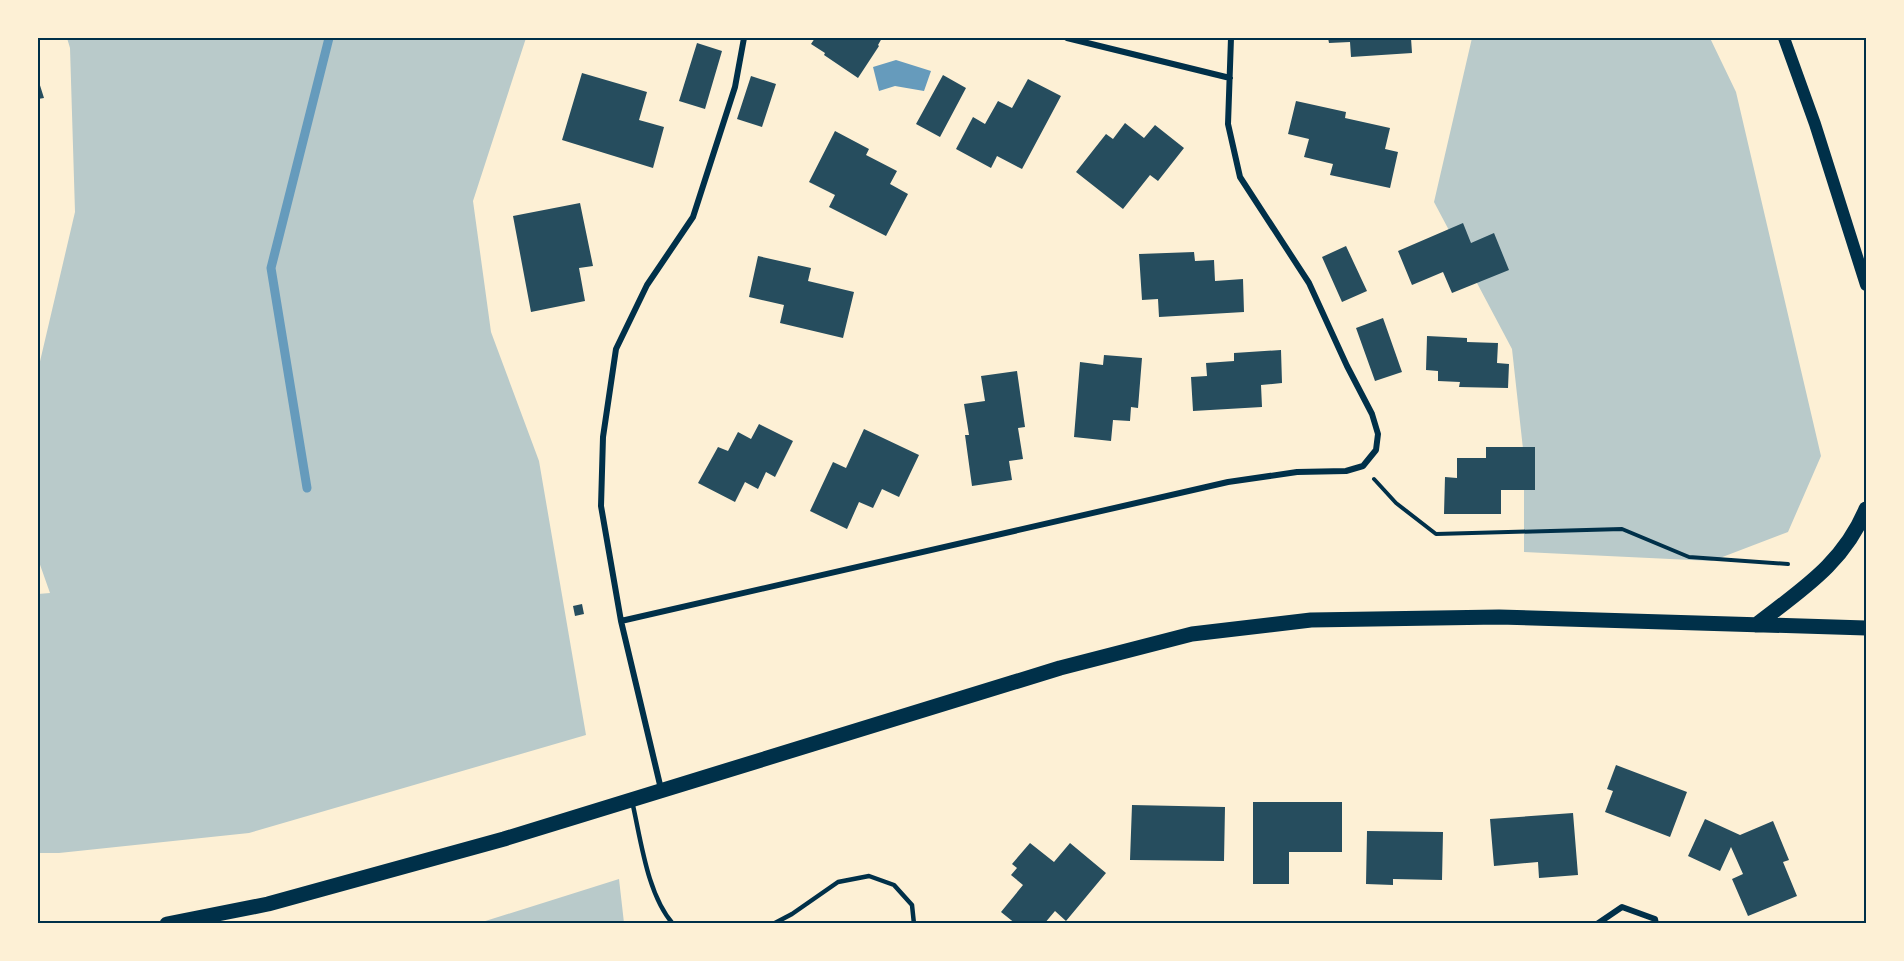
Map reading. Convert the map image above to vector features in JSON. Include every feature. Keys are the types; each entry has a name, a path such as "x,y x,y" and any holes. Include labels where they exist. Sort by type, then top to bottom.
{"main road":[{"path":"1784,38 1832,172 1866,285"},
{"path":"1756,625 1829,567 1848,543 1866,509"},
{"path":"167,924 279,901 504,839 1060,668 1192,634 1311,620 1499,617 1866,628"}],"street":[{"path":"661,790 621,621 601,506 603,437 616,349 647,285 693,217 735,87 744,38"},
{"path":"1067,38 1230,78"},
{"path":"621,621 1228,482 1297,472 1346,471 1363,466 1376,450 1378,434 1372,414 1309,283 1240,177 1228,124 1231,38"},
{"path":"1597,924 1622,907 1655,919 1656,924"}],"lane":[{"path":"631,799 653,889 664,914 673,924"},
{"path":"773,924 838,882 869,876 894,885 912,904 914,924"}],"path":[{"path":"1363,466 1396,503 1436,534 1622,529 1689,556 1788,564"}],"shaded area":[{"path":"67,38 526,38 473,201 491,332 539,461 586,735 249,833 59,853 38,853 38,594 50,593 38,559 38,370 75,212 70,48"},
{"path":"1472,38 1710,38 1736,92 1821,456 1788,532 1712,561 1524,552 1524,458 1512,349 1434,202"},
{"path":"619,879 624,923 479,923"}],"water":[{"path":"896,60 931,71 924,91 895,86 879,91 873,67"}],"building":[{"path":"815,38 882,38 858,78 811,44"},
{"path":"1328,38 1411,38 1412,53 1351,57 1350,42 1329,43"},
{"path":"697,43 722,51 705,109 679,101"},
{"path":"582,73 647,92 639,120 664,127 653,168 562,140"},
{"path":"943,75 966,88 940,137 916,124"},
{"path":"751,76 776,84 762,127 737,119"},
{"path":"38,79 44,98 38,99"},
{"path":"1028,79 1061,96 1022,169 997,156 991,168 956,149 973,117 985,124 998,101 1012,108"},
{"path":"1296,101 1346,112 1345,118 1390,128 1385,149 1398,152 1390,188 1330,175 1333,164 1304,157 1309,139 1288,134"},
{"path":"1125,123 1144,138 1155,125 1184,148 1158,181 1150,175 1123,209 1076,172 1106,134 1113,139"},
{"path":"835,131 869,149 866,155 897,171 890,184 908,194 886,236 829,207 835,195 809,182"},
{"path":"580,203 593,266 579,268 585,301 531,312 513,216"},
{"path":"1463,223 1471,243 1494,233 1509,270 1452,293 1443,272 1412,285 1398,251"},
{"path":"1346,246 1367,291 1342,302 1322,257"},
{"path":"1194,252 1195,261 1214,260 1215,281 1243,279 1244,312 1159,317 1158,299 1142,300 1139,254"},
{"path":"758,256 811,268 808,281 854,292 843,338 780,323 784,305 749,297"},
{"path":"1383,318 1402,372 1375,381 1356,328"},
{"path":"1427,336 1467,338 1467,342 1498,343 1497,363 1509,364 1508,388 1459,387 1460,382 1438,381 1438,371 1426,370"},
{"path":"1281,350 1282,383 1261,385 1262,407 1193,411 1191,377 1207,376 1206,363 1234,361 1234,353"},
{"path":"1104,355 1142,358 1138,408 1131,407 1130,421 1113,420 1111,441 1074,437 1080,362 1103,365"},
{"path":"1017,371 1025,427 1018,428 1023,459 1009,461 1012,480 972,486 965,435 969,435 964,404 985,401 981,376"},
{"path":"759,424 793,441 775,477 766,472 758,489 745,482 735,502 698,483 718,447 728,451 738,432 751,439"},
{"path":"864,429 919,455 899,497 882,489 873,508 859,502 847,529 810,511 833,462 846,468"},
{"path":"1486,447 1535,447 1535,490 1501,490 1501,514 1444,514 1445,477 1457,478 1457,458 1486,458"},
{"path":"582,604 584,614 575,616 573,606"},
{"path":"1616,765 1687,792 1670,837 1605,812 1613,791 1607,789"},
{"path":"1253,802 1342,802 1342,852 1289,852 1289,884 1253,884"},
{"path":"1132,805 1225,807 1224,861 1130,860"},
{"path":"1573,813 1578,875 1539,878 1538,862 1494,866 1490,819"},
{"path":"1705,819 1740,835 1773,821 1789,860 1783,862 1797,896 1748,916 1732,879 1743,874 1731,847 1720,871 1688,856"},
{"path":"1367,831 1443,832 1442,880 1393,879 1393,885 1366,884"},
{"path":"1030,843 1054,862 1070,843 1106,873 1066,921 1055,911 1044,924 1016,924 1001,912 1023,885 1011,875 1017,868 1012,864"}],"waterway":[{"path":"307,488 271,268 329,38"}]}
